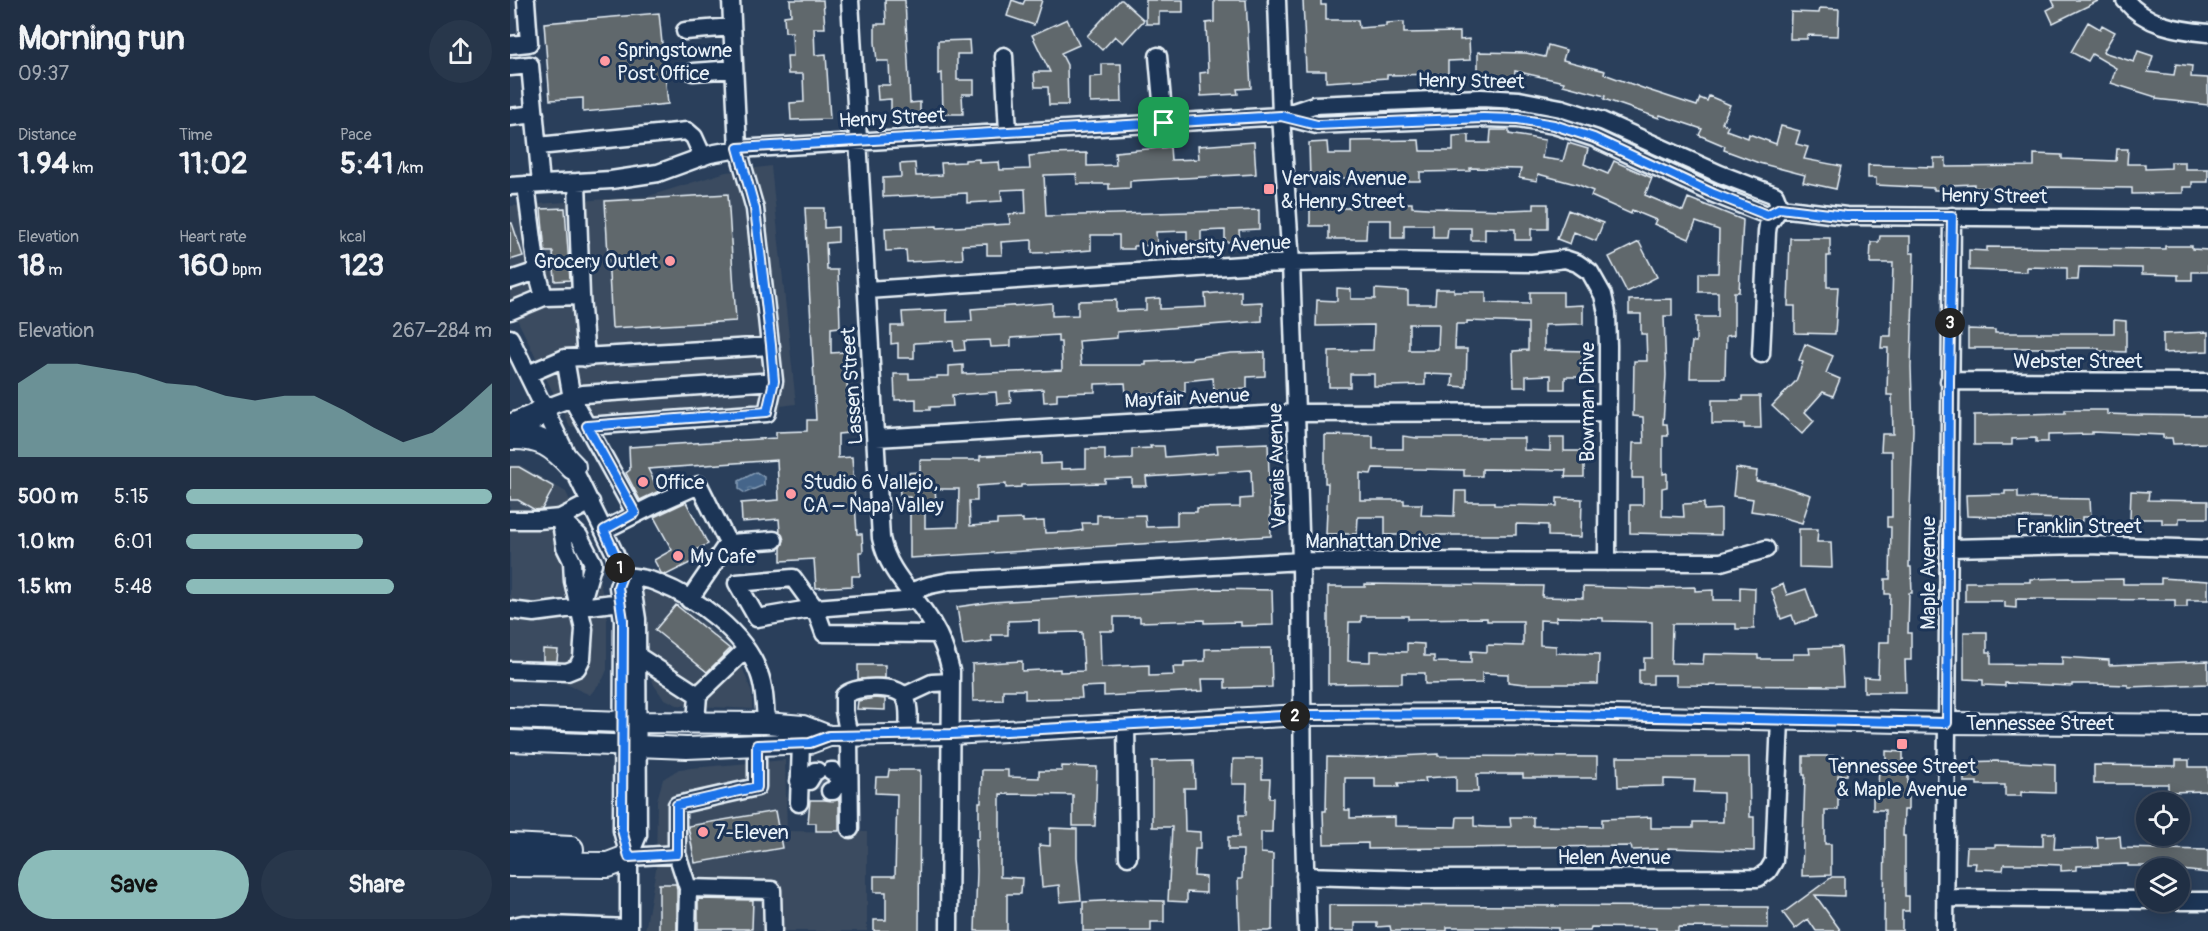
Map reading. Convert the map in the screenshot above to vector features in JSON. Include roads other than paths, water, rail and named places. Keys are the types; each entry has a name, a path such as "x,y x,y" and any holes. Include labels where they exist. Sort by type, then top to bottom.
{"highway":[{"path":"510,409 530,406 545,408"},
{"path":"510,427 534,417 545,408"},
{"path":"510,437 540,440 557,450 573,466"},
{"path":"510,846 609,851 629,857"},
{"path":"510,864 608,865 629,857"}],"main road":[{"name":"Tennessee Street","path":"510,741 687,748 810,743 839,736 951,734 1302,715 1511,714 1947,723 2208,725"},
{"name":"Tennessee Street","path":"510,718 766,723 803,726 839,736"}],"street":[{"path":"510,2 532,0"},
{"path":"587,426 767,412 774,381 771,345 755,209 738,148 731,0"},
{"name":"Lassen Street","path":"850,0 884,553 891,568 938,634 946,649 951,671 949,931"},
{"name":"Vervais Avenue","path":"1277,0 1281,116 1291,263 1301,561 1307,931"},
{"path":"2125,0 2135,12 2148,20 2179,30 2208,33"},
{"path":"526,1 538,146 526,185 537,271 544,297"},
{"path":"685,31 732,27"},
{"path":"510,45 529,43"},
{"path":"1004,56 1008,132"},
{"path":"1158,56 1164,123"},
{"path":"510,67 530,65"},
{"path":"693,72 734,69"},
{"path":"510,117 535,114"},
{"name":"Henry Street","path":"526,185 611,180 658,173 703,157 738,148 1281,116 1317,125 1483,118 1518,119 1554,125 1594,138 1714,194 1767,215 1780,208 1846,216 2208,219"},
{"path":"538,146 687,131 694,137 703,157"},
{"path":"577,182 581,296 586,358"},
{"path":"1761,354 1767,232 1768,225 1780,208"},
{"name":"Maple Avenue","path":"1945,931 1952,216"},
{"name":"University Avenue","path":"867,290 1291,263 1374,261 1532,263 1567,260"},
{"name":"Bowman Drive","path":"1567,260 1577,263 1590,272 1603,295 1607,313 1607,562"},
{"path":"510,280 537,271"},
{"path":"510,312 544,297 581,296"},
{"path":"510,338 591,502 615,554 622,576 632,587 637,619 638,656 631,722"},
{"path":"528,374 565,358 771,345"},
{"path":"565,358 572,399 635,513"},
{"path":"545,408 583,394 774,381"},
{"name":"Webster Street","path":"1949,381 2208,382"},
{"name":"Mayfair Avenue","path":"876,438 1296,413 1608,412"},
{"path":"604,530 635,513 699,485 728,543"},
{"path":"510,520 560,518 591,502"},
{"path":"510,670 567,672 577,668 582,658 584,629 573,580 572,561 565,547 560,518"},
{"path":"728,543 774,540"},
{"path":"690,600 728,543"},
{"name":"Franklin Street","path":"1949,548 2088,545 2208,549"},
{"name":"Manhattan Drive","path":"938,634 824,633 815,608 912,596 930,585 950,582 1301,561 1721,562 1766,549"},
{"path":"622,576 658,583 690,600 725,623 758,670 763,684 766,723"},
{"path":"510,927 523,924 629,930 629,857 622,830 631,745 631,722 623,620 618,587 622,576"},
{"path":"510,622 534,614 621,602"},
{"path":"510,610 534,614"},
{"path":"696,722 698,695 746,650"},
{"path":"638,656 698,695"},
{"path":"904,696 932,683 951,682"},
{"path":"799,803 824,781 839,736 844,696 849,691 870,687 896,691 904,696 907,707 908,735"},
{"name":"Helen Avenue","path":"1305,876 1410,879 1758,878 1768,871 1774,861 1780,720"},
{"path":"1125,723 1128,857"},
{"path":"801,743 850,829"},
{"path":"687,931 688,888 677,854 677,805 757,787 757,745"},
{"path":"629,857 677,854"},
{"path":"688,888 772,890 773,931"},
{"path":"1945,898 2136,900"},
{"path":"2190,901 2208,901"}],"water":[{"path":"756,472 764,477 764,485 745,493 739,489 739,481"}],"tunnel":[{"path":"817,781 830,781"}],"place":[{"name":"Springstowne Post Office","path":"605,61"},
{"name":"Vervais Avenue & Henry Street","path":"1269,189"},
{"name":"Grocery Outlet","path":"670,261"},
{"name":"Office","path":"643,482"},
{"name":"Studio 6 Vallejo, CA – Napa Valley","path":"791,494"},
{"name":"My Cafe","path":"678,556"},
{"name":"Tennessee Street & Maple Avenue","path":"1902,744"},
{"name":"7-Eleven","path":"703,832"}]}
